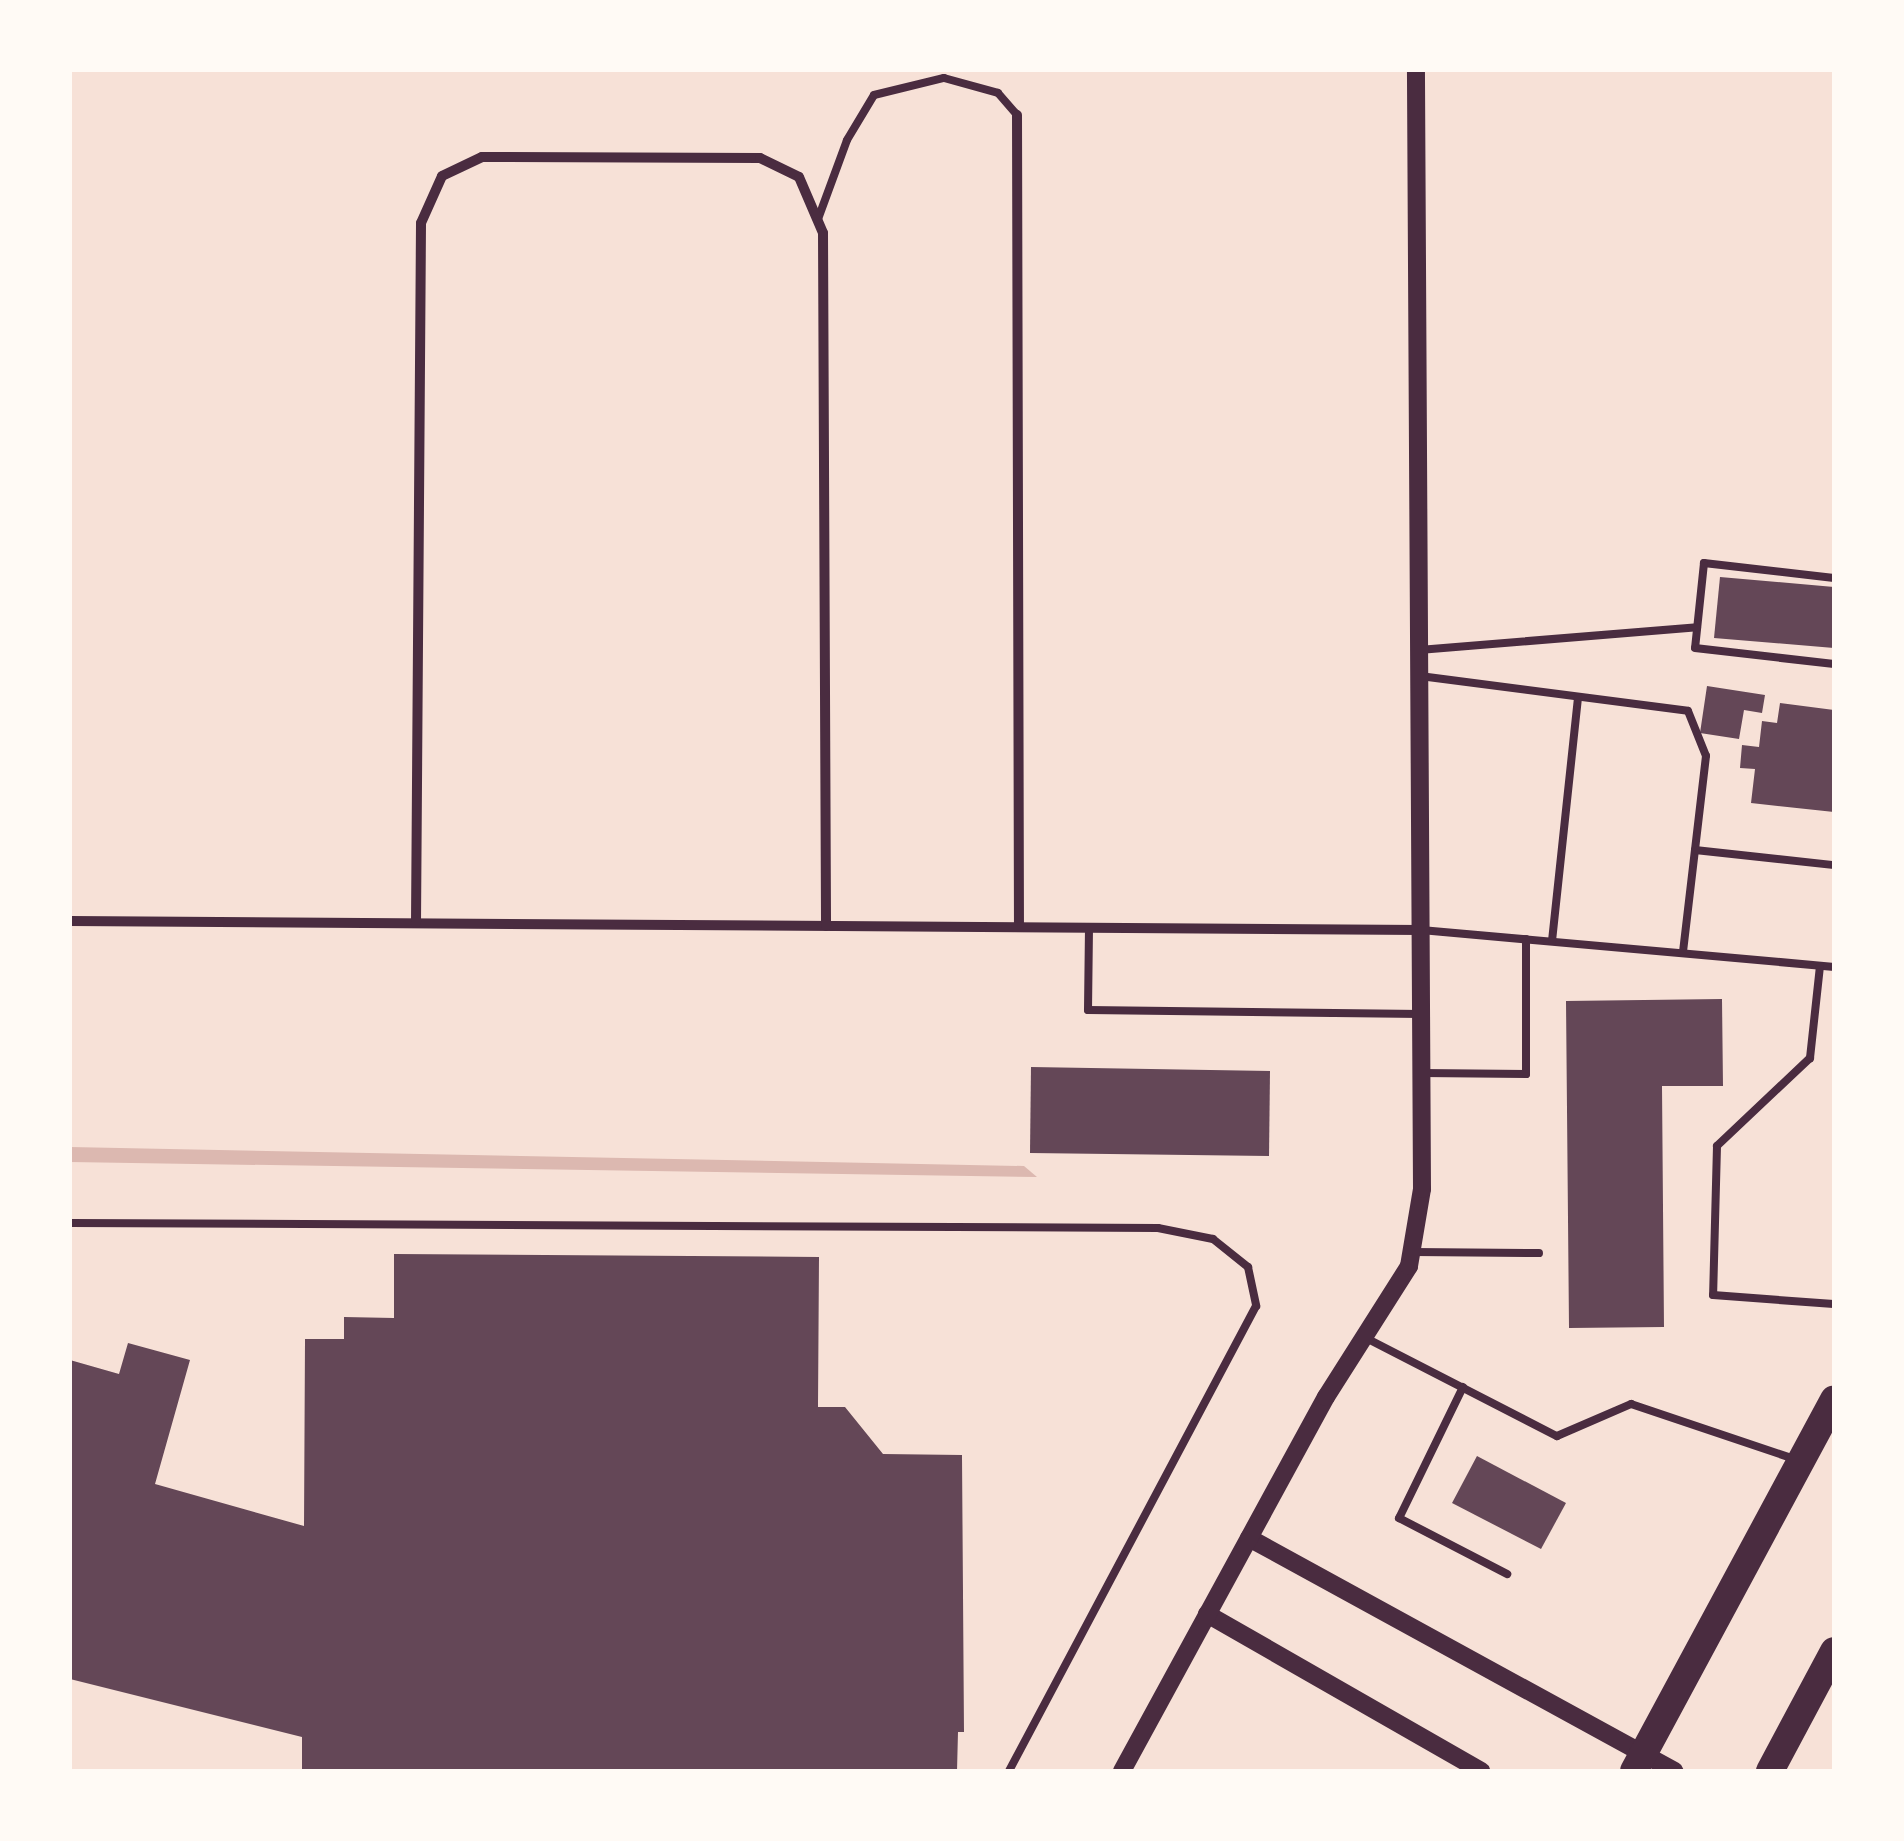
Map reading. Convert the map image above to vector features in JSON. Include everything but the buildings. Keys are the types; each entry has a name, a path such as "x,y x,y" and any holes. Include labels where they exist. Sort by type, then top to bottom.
{"highway":[{"path":"1640,1761 1834,1399"},
{"path":"1770,1771 1834,1650"}],"street":[{"path":"1122,1771 1411,1252 1422,1190 1416,70"},
{"path":"1017,115 1020,927"},
{"path":"416,923 421,223 442,176 482,157 760,158 799,177 823,233 826,926"},
{"path":"70,921 1421,930"},
{"path":"1249,1538 1640,1761 1674,1771"},
{"path":"1207,1614 1481,1771"}],"lane":[{"path":"817,220 847,140 874,94 944,78 998,92 1017,115"},
{"path":"1834,578 1704,563 1694,648 1834,664"},
{"path":"1419,650 1697,628"},
{"path":"1420,676 1688,711 1706,756 1683,954"},
{"path":"1552,941 1578,696"},
{"path":"1695,850 1834,865"},
{"path":"1089,928 1088,1010 1422,1014"},
{"path":"1421,930 1834,967"},
{"path":"1422,1074 1526,1074 1526,939"},
{"path":"1820,966 1810,1058 1717,1146 1713,1295 1834,1304"},
{"path":"70,1223 1158,1228 1213,1239 1248,1267 1256,1306 1009,1771"},
{"path":"1411,1252 1539,1253"},
{"path":"1364,1336 1557,1436 1631,1404 1801,1461"},
{"path":"1463,1387 1399,1518 1507,1574"}],"shaded area":[{"path":"70,1147 1024,1166 1037,1177 70,1162"}]}
